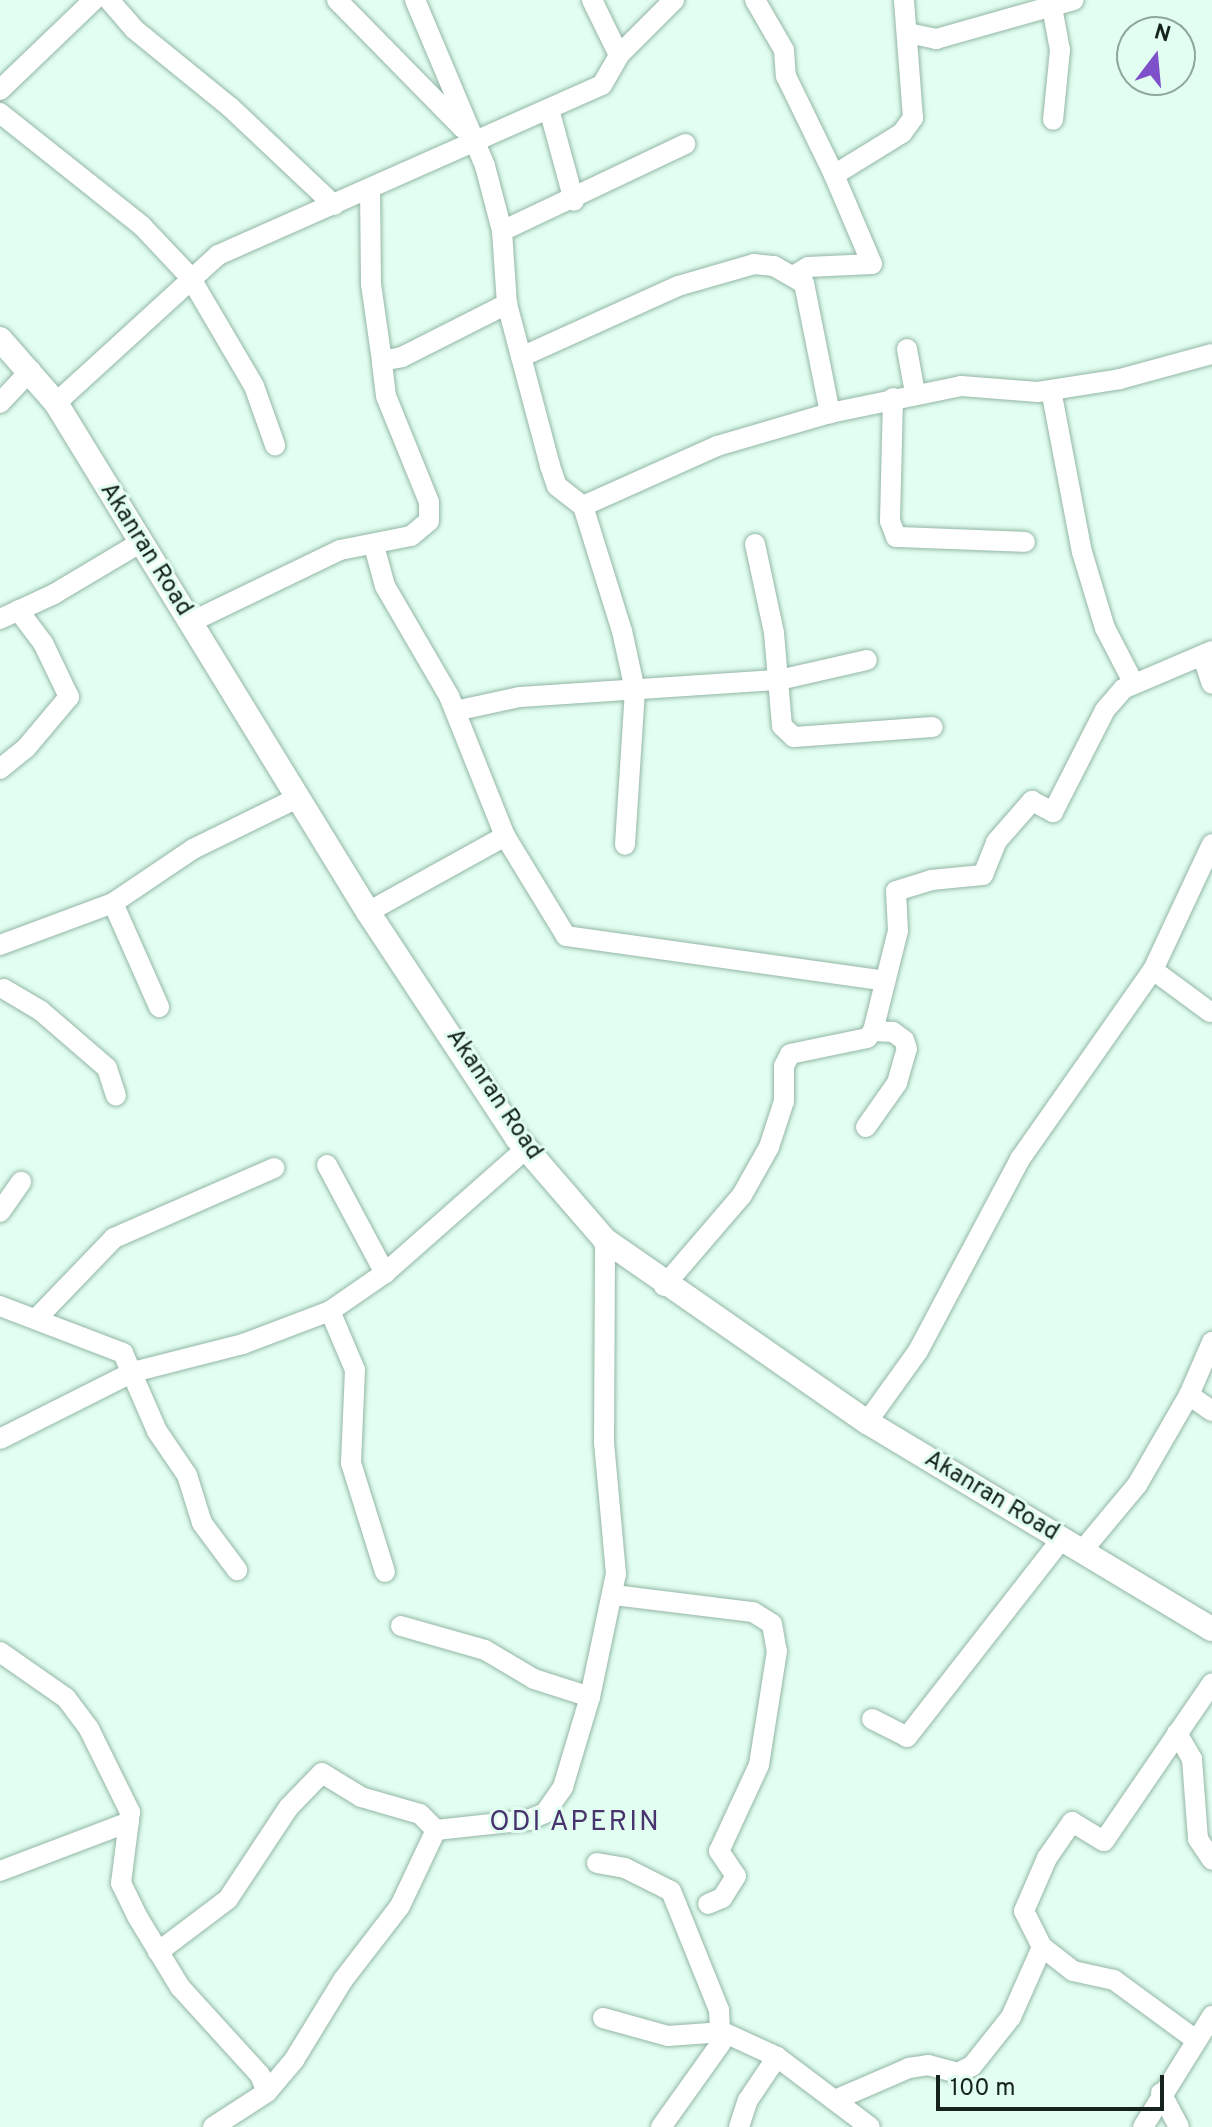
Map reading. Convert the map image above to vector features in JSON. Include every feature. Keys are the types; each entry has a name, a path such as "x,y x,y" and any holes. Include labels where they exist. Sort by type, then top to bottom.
{"main road":[{"name":"Akanran Road","path":"0,339 31,370 56,403 138,544 191,622 368,912 527,1148 605,1240 664,1286 867,1422 1212,1629"}],"street":[{"path":"0,90 94,0"},
{"path":"109,0 134,29 230,107 334,205"},
{"path":"337,0 474,140"},
{"path":"415,0 474,140 502,231 507,304 557,486 583,506 600,550 635,690 625,845"},
{"path":"592,0 619,55"},
{"path":"56,403 190,277 218,255 602,85 619,55 674,0"},
{"path":"755,0 784,50 786,76 834,175 872,264 808,267 793,276"},
{"path":"834,175 902,133 913,118 904,0"},
{"path":"908,33 936,39 1074,0"},
{"path":"1052,7 1060,50 1053,120"},
{"path":"549,109 574,201"},
{"path":"0,113 142,226 190,277 259,396 275,445"},
{"path":"502,231 574,201 685,144"},
{"path":"191,622 340,550 374,546 411,536 429,521 429,502 386,396 371,284 370,188"},
{"path":"521,357 678,286 754,264 774,266 804,283 830,413"},
{"path":"382,361 402,357 507,304"},
{"path":"907,349 915,393"},
{"path":"583,506 717,446 830,413 915,393 961,386 1051,390 1120,379 1212,354"},
{"path":"0,403 31,370"},
{"path":"1051,390 1082,552 1105,628 1133,682"},
{"path":"893,398 890,521 896,537 1025,542"},
{"path":"0,769 26,748 69,697 43,643 9,615 138,544"},
{"path":"755,544 779,680 782,726 794,737 933,727"},
{"path":"374,546 385,586 455,711 505,836 566,936 885,981"},
{"path":"664,1286 742,1195 769,1147 784,1101 784,1066 790,1054 867,1038 873,1031 898,931 896,891 931,880 983,875 996,842 1032,801 1053,812 1105,710 1133,682 1207,654 1212,684"},
{"path":"455,711 495,700 779,680 867,660"},
{"path":"0,945 113,903 193,849 299,797"},
{"path":"368,912 505,836"},
{"path":"867,1422 918,1351 1020,1159 1153,970 1206,875 1212,844"},
{"path":"113,903 159,1007"},
{"path":"1153,970 1210,1012"},
{"path":"1,991 33,1005 107,1068 116,1096"},
{"path":"866,1127 897,1083 907,1049 893,1032 873,1031"},
{"path":"0,1439 133,1372 243,1344 330,1311 385,1273 527,1148"},
{"path":"327,1165 385,1273"},
{"path":"37,1318 114,1238 274,1168"},
{"path":"0,1212 21,1182"},
{"path":"436,1830 545,1813 564,1784 590,1697 614,1595 603,1416 605,1240"},
{"path":"0,1306 123,1353 157,1431 187,1475 202,1523 237,1570"},
{"path":"330,1311 355,1370 351,1463 385,1572"},
{"path":"872,1719 907,1737 1072,1545 1137,1485 1189,1395 1212,1342"},
{"path":"1189,1395 1212,1411"},
{"path":"614,1595 753,1612 772,1624 777,1651 759,1765 719,1851 736,1876 722,1898 708,1904"},
{"path":"401,1626 478,1647 534,1679 590,1697"},
{"path":"0,1652 66,1698 106,1760 130,1812 121,1883 158,1952 206,2019 260,2075 267,2092"},
{"path":"1196,2040 1127,1988 1073,1971 1042,1947 1024,1911 1047,1858 1072,1822 1104,1841 1212,1683"},
{"path":"1177,1733 1192,1759 1198,1839 1212,1860"},
{"path":"158,1952 228,1899 289,1807 322,1773 361,1797 420,1814 436,1830"},
{"path":"0,1871 129,1822"},
{"path":"213,2127 267,2092 400,1906 436,1830"},
{"path":"597,1863 625,1868 671,1891 723,2032 714,2056 661,2127"},
{"path":"835,2100 909,2068 928,2065 958,2073 972,2066 1011,2017 1042,1947"},
{"path":"1143,2127 1161,2093 1212,2016"},
{"path":"603,2018 668,2036 723,2032 777,2057 870,2127"},
{"path":"739,2127 748,2100 777,2057"},
{"path":"1161,2093 1179,2127"}],"district":[{"name":"ODI APERIN","path":"575,1823"}]}
